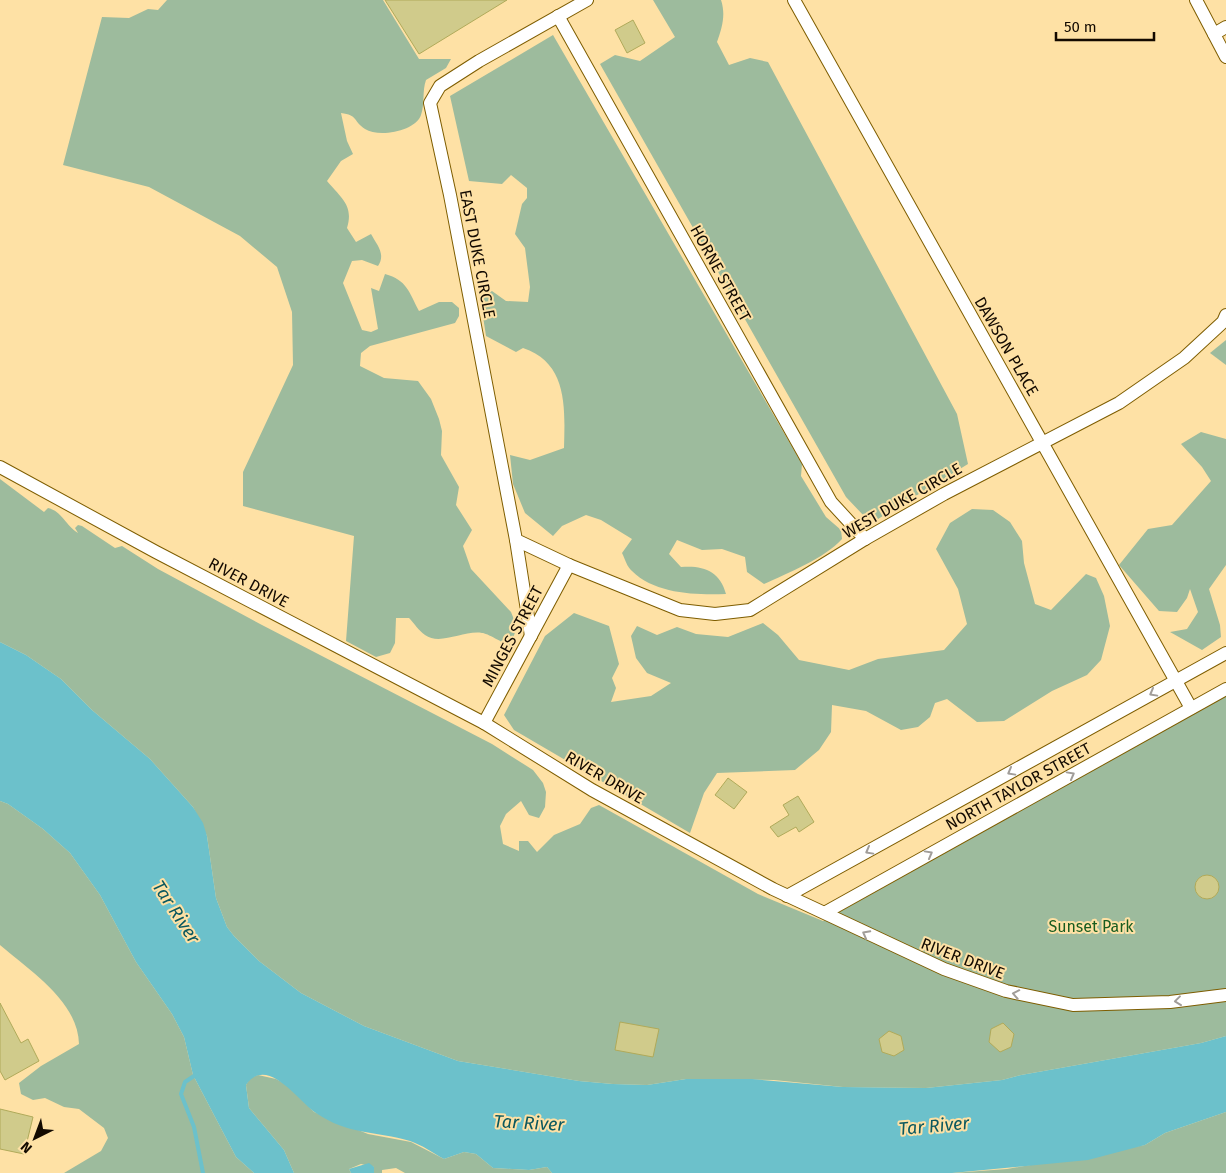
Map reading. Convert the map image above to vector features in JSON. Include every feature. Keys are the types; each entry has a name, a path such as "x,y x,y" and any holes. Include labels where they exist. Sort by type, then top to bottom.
{"street":[{"name":"EAST DUKE CIRCLE","path":"531,636 516,540 450,195 430,103 440,86 479,61 586,0"},
{"name":"DAWSON PLACE","path":"794,0 1191,708"},
{"path":"1196,0 1226,57"},
{"name":"HORNE STREET","path":"558,16 831,502 865,539"},
{"path":"1214,34 1226,27"},
{"name":"WEST DUKE CIRCLE","path":"569,565 680,610 715,614 750,610 865,539 1042,442 1119,404 1184,358 1223,322 1226,316"},
{"name":"RIVER DRIVE","path":"0,467 156,552 484,723 592,790 787,896 826,912 877,940 944,970 1014,993 1073,1005 1170,1002 1226,995"},
{"path":"516,540 569,565"},
{"name":"MINGES STREET","path":"484,723 569,565"},
{"path":"787,896 1226,653"},
{"name":"NORTH TAYLOR STREET","path":"826,912 1226,688"}],"green space":[{"path":"167,0 383,0 419,59 451,59 446,68 426,80 421,115 418,121 405,129 388,133 371,132 361,126 350,115 341,113 347,141 353,154 341,161 327,181 345,202 349,213 347,228 356,242 371,234 381,254 378,266 362,260 352,261 343,283 362,330 371,332 378,329 371,288 379,291 385,274 403,283 419,311 439,302 452,302 459,308 459,316 455,323 370,346 361,353 360,366 384,378 418,381 431,399 442,431 441,455 459,487 456,505 472,530 463,546 471,569 511,612 517,627 510,646 484,633 438,639 431,638 425,635 409,618 396,618 395,643 390,653 376,657 346,641 354,536 243,506 243,472 293,365 292,312 277,267 240,236 149,187 63,165 102,17 129,18 148,9 158,10"},
{"path":"653,0 721,0 722,27 717,42 729,65 750,58 768,62 957,414 968,464 878,519 864,516 846,497 600,64 615,55 640,61 675,37"},
{"path":"553,35 802,464 801,476 826,517 841,530 842,539 835,546 806,564 764,584 747,572 745,557 722,549 702,550 677,540 669,554 681,567 696,567 710,571 720,580 726,594 676,592 664,589 641,579 626,563 622,553 632,539 601,520 586,515 562,526 553,536 525,513 513,484 510,455 530,460 564,448 564,418 561,389 549,364 538,355 523,348 516,352 486,336 480,297 492,291 506,301 528,302 530,287 525,248 515,234 522,204 527,198 527,188 511,175 502,184 469,181 450,96"},
{"path":"1226,340 1226,365 1210,353"},
{"path":"1201,432 1226,439 1226,565 1209,589 1220,625 1221,637 1202,650 1170,632 1187,629 1198,612 1190,589 1187,598 1177,612 1159,611 1119,565 1148,529 1172,525 1211,481 1202,467 1181,444"},
{"name":"Sunset Park","path":"0,479 44,512 48,508 57,512 78,533 75,528 78,525 115,548 122,546 158,569 262,625 492,744 533,770 543,783 546,792 545,807 539,818 529,815 521,801 506,814 500,826 503,844 519,851 519,841 528,841 537,852 554,835 580,824 591,808 599,805 758,894 823,921 1226,696 1226,1036 1201,1043 1002,1080 926,1088 843,1087 774,1080 727,1079 686,1079 647,1085 579,1081 458,1061 364,1026 301,993 259,961 234,936 227,927 216,898 207,836 193,807 150,759 92,710 61,679 26,655 0,642"},
{"path":"972,509 993,510 1010,522 1022,541 1024,563 1035,604 1051,610 1086,574 1096,578 1104,596 1110,626 1101,660 1087,675 1052,691 1004,721 977,722 947,699 935,703 930,717 918,727 901,730 866,711 832,705 831,732 819,750 795,770 717,773 704,793 690,833 514,730 504,715 545,636 574,613 609,626 619,664 612,678 616,688 611,702 651,696 671,683 647,673 636,658 631,636 637,626 657,635 677,627 696,634 728,637 763,623 778,635 799,660 849,670 878,659 944,650 967,624 958,589 936,549 950,523"},
{"path":"0,801 8,804 43,829 70,853 100,895 136,962 172,1014 184,1037 193,1075 236,1157 254,1173 64,1173 101,1151 108,1138 104,1128 79,1109 64,1107 45,1098 33,1100 21,1094 19,1083 41,1066 79,1044 77,1028 61,1001 38,976 0,945"},
{"path":"258,1075 276,1079 287,1085 314,1112 368,1134 411,1142 444,1159 464,1152 476,1154 493,1168 529,1170 547,1167 552,1173 405,1173 396,1168 382,1170 382,1173 374,1173 374,1167 361,1164 349,1169 351,1173 294,1173 284,1150 249,1108 246,1085 250,1078"},
{"path":"1226,1112 1226,1173 952,1173 1007,1169 1145,1145 1165,1133"}],"water":[{"name":"Tar River","path":"0,642 26,655 61,679 92,710 150,759 193,807 203,823 207,836 216,898 227,927 234,936 259,961 301,993 364,1026 458,1061 579,1081 647,1085 686,1079 752,1079 843,1087 926,1088 1002,1080 1201,1043 1226,1036 1226,1112 1165,1133 1145,1145 1088,1160 952,1173 552,1173 547,1167 529,1170 493,1168 476,1154 464,1152 444,1159 410,1141 362,1132 339,1125 316,1113 273,1077 263,1075 254,1077 246,1085 249,1108 284,1150 294,1173 254,1173 236,1157 193,1075 184,1037 172,1014 136,962 100,895 70,853 43,829 8,804 0,801"},
{"path":"369,1163 374,1167 374,1173 351,1173 349,1169"}],"building":[{"path":"385,0 507,0 419,54"},
{"path":"633,20 645,43 627,53 615,30"},
{"path":"728,778 747,792 734,809 715,795"},
{"path":"798,796 814,822 799,832 796,827 778,837 770,827 789,815 783,805"},
{"path":"1207,875 1216,878 1219,887 1216,896 1207,899 1198,896 1195,887 1198,878"},
{"path":"0,1003 21,1043 28,1039 39,1061 5,1080 0,1071"},
{"path":"620,1022 659,1029 653,1057 615,1050"},
{"path":"1003,1023 1014,1034 1011,1047 1000,1052 989,1042 991,1029"},
{"path":"889,1031 901,1036 904,1050 894,1056 882,1052 879,1039"},
{"path":"0,1109 33,1117 24,1154 0,1149"}],"waterway":[{"path":"197,1074 185,1082 181,1094 194,1127 203,1173"}]}
